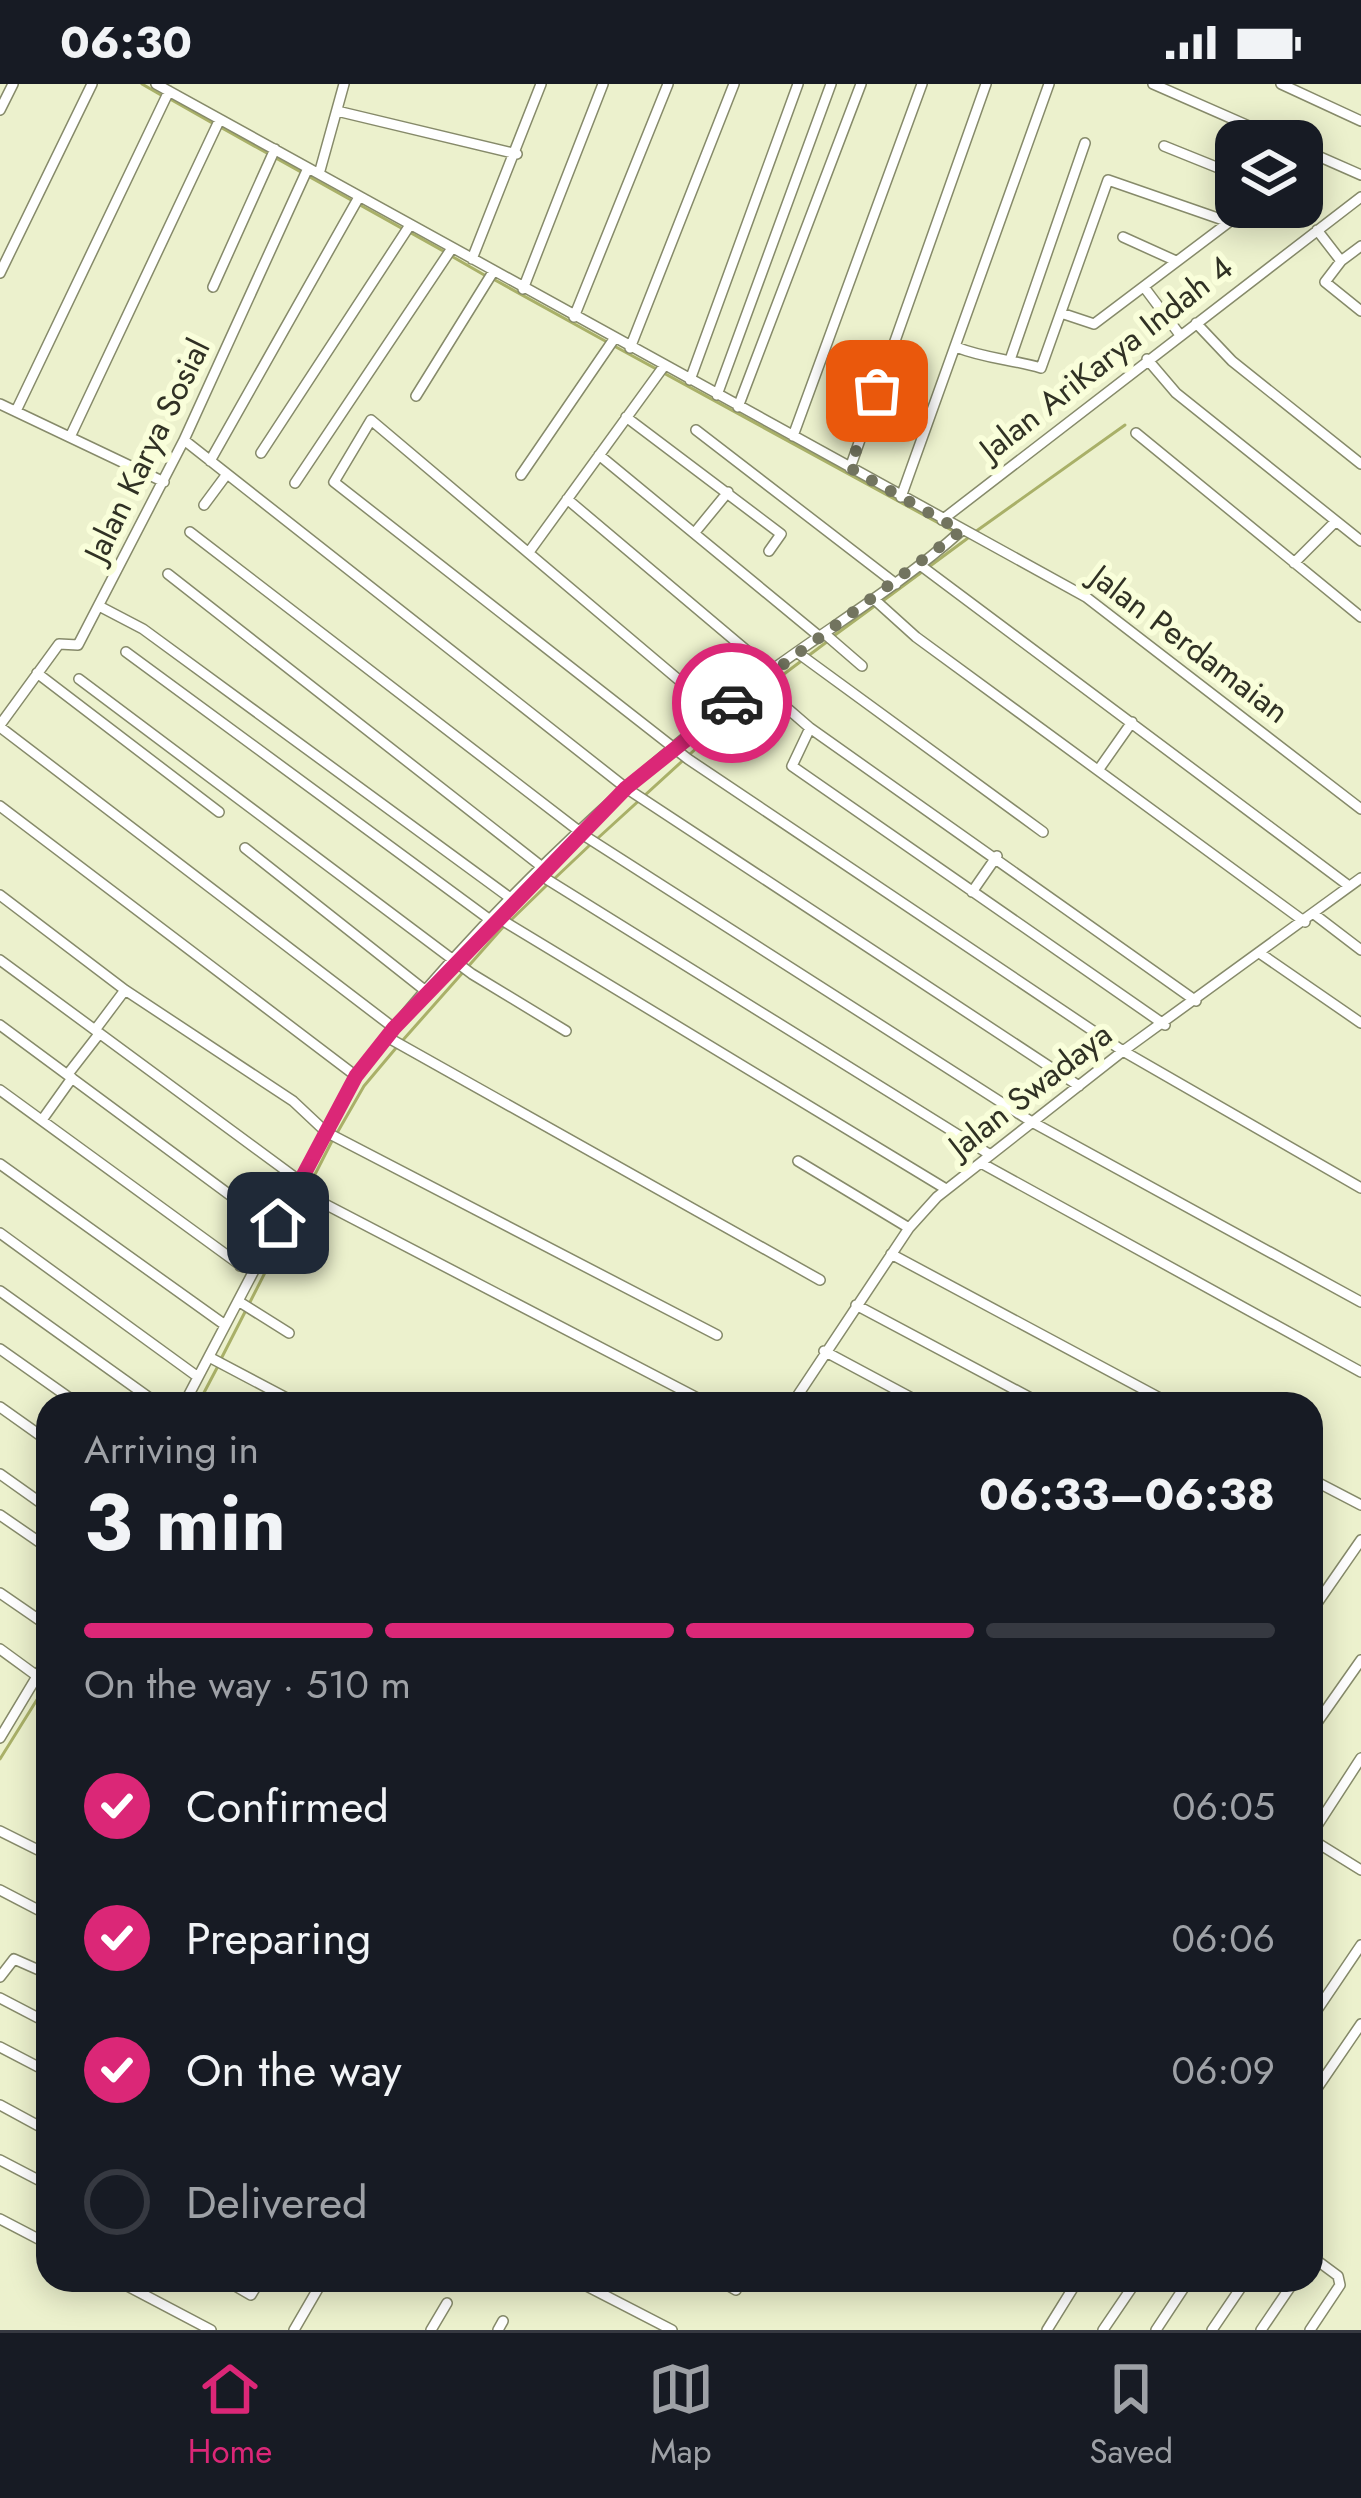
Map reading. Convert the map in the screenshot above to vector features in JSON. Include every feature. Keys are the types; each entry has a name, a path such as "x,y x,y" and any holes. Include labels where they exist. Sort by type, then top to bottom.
{"street":[{"path":"0,110 13,84"},
{"path":"0,273 92,84"},
{"name":"Jalan Perdamaian","path":"156,84 408,229 452,248 1127,624 1361,809"},
{"path":"16,411 174,94 184,84"},
{"name":"Jalan Karya Sosial","path":"0,726 59,644 78,645 164,482 314,171 344,84"},
{"path":"472,259 541,86 526,84"},
{"path":"524,289 603,84"},
{"path":"574,317 668,84"},
{"path":"630,348 734,84"},
{"path":"690,380 798,84"},
{"path":"717,395 831,84"},
{"path":"739,406 861,84"},
{"path":"793,436 922,84"},
{"path":"850,468 986,84"},
{"path":"901,497 1049,84"},
{"path":"1153,84 1235,120"},
{"path":"1281,84 1361,121"},
{"path":"338,111 517,154"},
{"path":"70,437 219,121"},
{"path":"1011,357 1084,143"},
{"path":"1164,146 1215,167"},
{"path":"212,287 275,149"},
{"path":"1323,158 1361,175"},
{"path":"956,347 994,361 1011,357 1041,368 1108,180 1215,218"},
{"path":"210,461 359,197"},
{"name":"Jalan AriKarya Indah 4","path":"942,520 1361,197"},
{"path":"1061,313 1092,325 1221,228"},
{"path":"261,453 408,229"},
{"path":"1317,230 1341,261"},
{"path":"1123,237 1176,261"},
{"path":"1361,246 1325,282 1361,311"},
{"path":"295,483 452,248"},
{"path":"416,397 494,272"},
{"path":"1144,286 1180,335"},
{"path":"1196,323 1232,361 1361,464"},
{"path":"521,475 614,339"},
{"path":"1147,358 1176,393 1361,541"},
{"path":"530,552 664,366"},
{"path":"0,404 164,482"},
{"path":"347,404 371,419 751,741"},
{"path":"626,416 781,534 769,551"},
{"path":"371,419 334,482 682,754 1123,1051 1361,1188"},
{"path":"696,430 896,584"},
{"path":"1136,433 1361,617"},
{"path":"184,440 629,790 1079,1087"},
{"path":"599,455 862,666"},
{"path":"205,505 227,474"},
{"path":"697,531 728,492"},
{"path":"567,499 771,670"},
{"path":"1349,532 1361,519"},
{"path":"1294,563 1336,521"},
{"path":"190,532 585,836 1032,1123 1361,1302"},
{"path":"190,1392 215,1361 225,1325 243,1304 252,1274 332,1136 356,1076 427,992 464,967 513,900 629,790 682,754 762,687 771,670 802,656 822,635 878,604 896,584 924,569 959,533"},
{"path":"924,569 1349,886"},
{"path":"168,574 559,886 985,1158 1361,1372"},
{"path":"878,604 1099,769 1361,950"},
{"path":"98,606 143,628 513,900"},
{"path":"126,652 498,921 946,1189"},
{"path":"802,656 1043,832"},
{"path":"38,674 219,812"},
{"path":"79,679 464,967 566,1031"},
{"path":"762,687 810,728 1196,1001"},
{"path":"1099,769 1132,722"},
{"path":"0,726 408,1047 820,1280"},
{"path":"810,728 792,766 1165,1025"},
{"path":"0,806 356,1076"},
{"path":"245,848 427,992"},
{"path":"972,892 997,856"},
{"name":"Jalan Swadaya","path":"799,1392 909,1228 946,1189 1123,1051 1165,1025 1361,878"},
{"path":"0,895 125,990 293,1101 332,1136 717,1335"},
{"path":"1262,954 1361,1023"},
{"path":"0,960 301,1191 686,1392"},
{"path":"42,1120 125,990"},
{"path":"0,1025 261,1218 262,1226 240,1265"},
{"path":"0,1090 252,1274"},
{"path":"798,1161 909,1228"},
{"path":"0,1164 225,1325"},
{"path":"0,1233 198,1377"},
{"path":"891,1254 1149,1392"},
{"path":"0,1291 141,1392"},
{"path":"243,1304 289,1333"},
{"path":"856,1305 1019,1392"},
{"path":"0,1349 60,1392"},
{"path":"824,1352 899,1392"},
{"path":"215,1361 275,1392"},
{"path":"0,1407 36,1432"},
{"path":"0,1474 36,1500"},
{"path":"1323,1485 1361,1505"},
{"path":"0,1515 36,1540"},
{"path":"1323,1595 1361,1540"},
{"path":"0,1593 36,1618"},
{"path":"0,1649 36,1675"},
{"path":"1323,1714 1361,1660"},
{"path":"0,1738 36,1678"},
{"path":"1323,1818 1361,1758"},
{"path":"0,1831 36,1849"},
{"path":"1323,1845 1361,1870"},
{"path":"0,1890 36,1909"},
{"path":"1323,2002 1361,1945"},
{"path":"1,1972 16,1959 36,1968"},
{"path":"0,1998 36,2017"},
{"path":"1323,2079 1361,2024"},
{"path":"0,2047 36,2066"},
{"path":"0,2105 36,2124"},
{"path":"0,2160 36,2179"},
{"path":"0,2219 36,2238"},
{"path":"1310,2330 1340,2285 1338,2276 1323,2265"},
{"path":"139,2292 211,2330"},
{"path":"294,2330 316,2292"},
{"path":"598,2292 672,2330"},
{"path":"1047,2330 1071,2292"},
{"path":"1103,2330 1129,2292"},
{"path":"1156,2330 1181,2292"},
{"path":"1212,2330 1238,2292"},
{"path":"1261,2330 1287,2292"},
{"path":"431,2330 447,2303"}],"waterway":[{"path":"142,84 161,95"},
{"path":"170,99 214,124"},
{"path":"222,128 403,229"},
{"path":"411,233 445,252"},
{"path":"453,257 486,276"},
{"path":"495,280 607,342"},
{"path":"616,347 955,532"},
{"path":"975,532 1125,425"},
{"path":"884,600 968,538"},
{"path":"835,635 876,605"},
{"path":"768,686 828,641"},
{"path":"731,717 761,692"},
{"path":"598,838 724,723"},
{"path":"554,879 591,844"},
{"path":"511,920 547,885"},
{"path":"403,1040 504,926"},
{"path":"337,1133 364,1086 396,1048"},
{"path":"249,1304 332,1141"},
{"path":"222,1357 245,1312"},
{"path":"204,1392 218,1366"},
{"path":"0,1759 36,1701"}],"way so far":[{"path":"732,703 961,531 850,468 877,391"}],"route":[{"path":"278,1223 356,1076 394,1028 626,788 732,703"}]}
